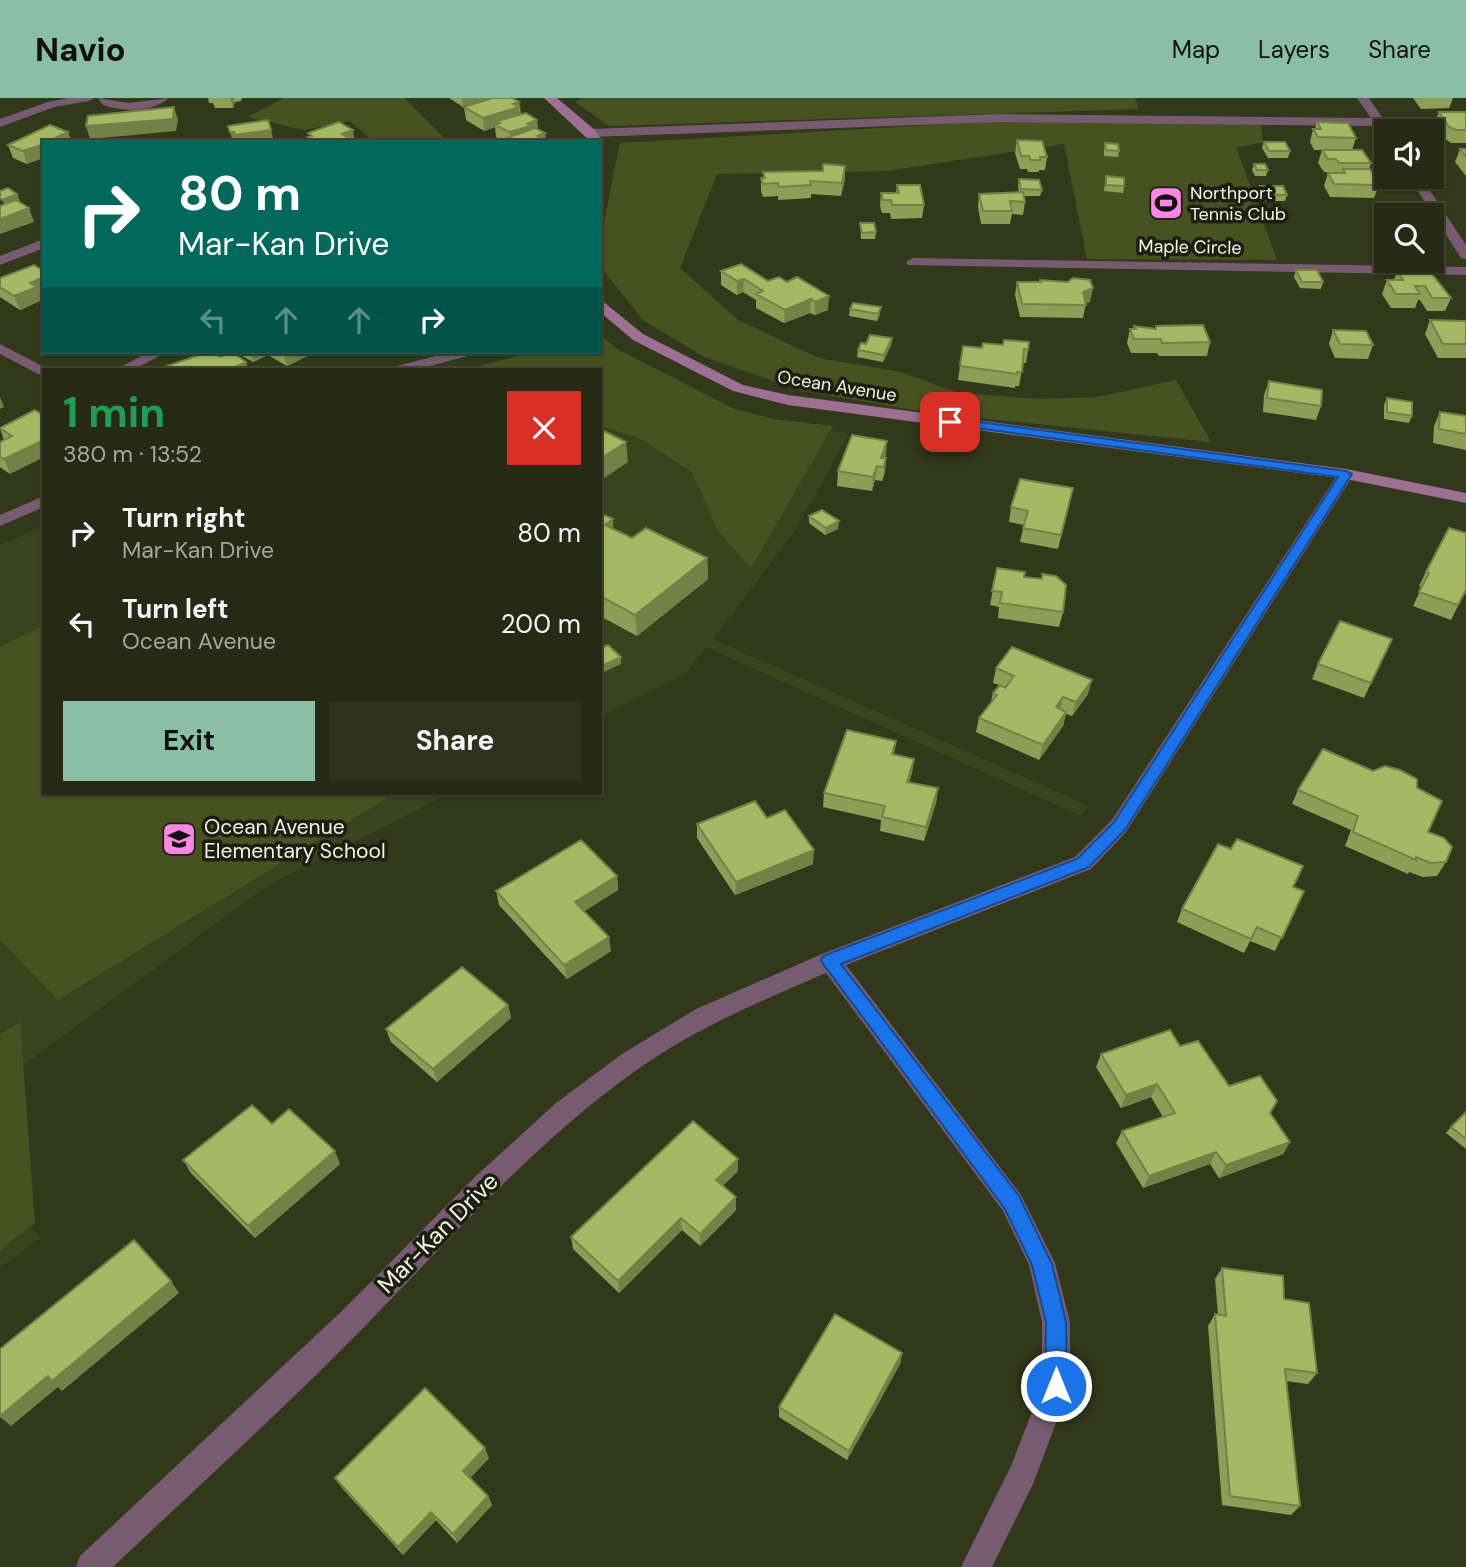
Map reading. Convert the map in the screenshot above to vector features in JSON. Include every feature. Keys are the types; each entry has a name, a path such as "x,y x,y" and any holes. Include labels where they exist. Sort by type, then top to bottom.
{"main road":[{"path":"550,98 594,137"},
{"name":"Ocean Avenue","path":"603,311 638,337 738,388 788,400 1346,474 1466,498"}],"street":[{"path":"0,123 52,104 89,98"},
{"path":"104,98 107,103 123,107 144,105 163,98"},
{"path":"1363,98 1377,119"},
{"path":"594,137 1000,118 1374,127"},
{"path":"1423,189 1466,255"},
{"path":"0,261 42,244"},
{"name":"Maple Circle","path":"913,262 1466,271"},
{"path":"0,348 42,372"},
{"path":"126,368 156,354"},
{"path":"406,368 459,354"},
{"name":"Mar-Kan Drive","path":"91,1567 353,1319 486,1183 565,1111 630,1061 704,1016 830,961 1083,863 1119,826 1346,474"},
{"path":"0,521 42,502"},
{"path":"830,961 1012,1203 1042,1264 1056,1322 1056,1386 1023,1474 976,1567"}],"shaded area":[{"path":"284,98 404,98 446,140 372,140 350,121 304,130 247,117"},
{"path":"583,98 1135,98 1139,109 609,126 575,102"},
{"path":"1004,121 1261,124 1263,143 1236,147 1277,260 1087,259 1064,144 887,171 717,174 680,268 738,320 819,358 901,372 958,393 1039,399 1098,397 1176,380 1211,442 931,413 802,391 704,357 643,320 602,269 602,233 620,143"},
{"path":"602,337 619,350 735,409 774,419 833,426 751,568 718,531 692,472 639,438 602,427 602,368 472,368 525,354 602,354"},
{"path":"602,353 753,419 849,433 797,528 713,639 1089,806 1081,816 706,647 686,673 602,715 602,368 494,368"},
{"name":"Ocean Avenue Elementary School","path":"42,527 42,795 446,795 267,886 0,1082 0,545"},
{"name":"Ocean Avenue Elementary School","path":"42,627 42,795 392,795 58,1000 0,940 0,647"},
{"path":"20,1022 35,1223 0,1250 0,1035"},
{"path":"0,1190 40,1238 0,1268"}],"building":[{"path":"493,98 512,98 519,102 513,104 519,107 483,118 464,107"},
{"path":"174,107 173,119 86,126 88,116"},
{"path":"1439,112 1466,112 1466,130 1449,127"},
{"path":"526,113 537,120 527,124 530,126 510,132 495,125 500,123 497,121"},
{"path":"268,120 271,130 235,135 230,132 228,126"},
{"path":"339,122 353,130 342,134 352,140 312,140 308,133"},
{"path":"1317,122 1348,123 1356,138 1318,137 1313,129 1321,129"},
{"path":"50,125 68,132 55,140 42,140 42,145 23,151 8,145"},
{"path":"535,128 545,133 537,136 545,140 504,139"},
{"path":"1017,140 1042,141 1047,157 1030,160 1029,156 1021,156"},
{"path":"1264,142 1285,142 1290,151 1269,151"},
{"path":"1105,143 1118,144 1119,151 1106,150"},
{"path":"1322,150 1362,150 1371,163 1339,163 1336,159 1328,159"},
{"path":"823,164 845,166 842,183 810,181 811,185 778,187 778,183 763,184 761,178 765,178 763,172 823,171"},
{"path":"1254,164 1265,164 1268,170 1257,170"},
{"path":"1343,169 1370,169 1374,176 1374,185 1334,184 1328,173 1345,173"},
{"path":"1106,176 1124,178 1124,186 1106,185"},
{"path":"1019,179 1039,180 1042,190 1021,189"},
{"path":"897,185 920,185 924,205 892,205 891,200 883,200 881,193 899,193"},
{"path":"1260,186 1283,186 1287,195 1264,194"},
{"path":"8,188 17,194 2,200 0,191"},
{"path":"1023,192 1025,202 1010,201 1012,211 983,211 979,194"},
{"path":"16,200 29,208 0,219 0,206"},
{"path":"860,223 874,223 876,232 862,233"},
{"path":"741,264 768,281 779,277 787,282 797,277 829,296 815,302 811,299 785,310 756,294 763,291 744,279 737,281 721,271"},
{"path":"34,265 42,270 42,278 30,283 37,287 14,296 0,287 0,278"},
{"path":"1296,270 1317,270 1323,282 1302,282"},
{"path":"1398,273 1431,273 1451,298 1432,298 1425,286 1415,286 1420,294 1396,294 1387,280 1403,280"},
{"path":"1073,278 1090,280 1093,288 1083,292 1086,305 1022,304 1017,282 1068,282"},
{"path":"853,303 881,307 878,314 850,309"},
{"path":"1430,320 1466,321 1466,344 1443,344"},
{"path":"1203,325 1210,342 1162,343 1161,339 1134,339 1130,329 1136,329 1134,326 1156,329 1156,326"},
{"path":"1333,330 1366,331 1373,345 1340,344"},
{"path":"870,335 892,338 884,355 858,350 861,343 866,344"},
{"path":"1004,340 1029,342 1028,350 1024,349 1022,372 1017,374 960,366 963,346 982,348 983,343 1003,345"},
{"path":"202,354 215,354 220,357 235,354 246,362 233,368 167,366"},
{"path":"1269,381 1322,390 1321,406 1267,398"},
{"path":"1387,398 1412,402 1412,416 1387,412"},
{"path":"35,410 42,415 42,441 4,459 0,457 0,442 12,436 0,428"},
{"path":"1440,412 1466,416 1466,434 1439,429"},
{"path":"602,430 626,442 602,458"},
{"path":"852,435 887,441 881,458 886,458 884,467 877,466 873,477 838,471"},
{"path":"1020,479 1073,488 1061,535 1023,528 1028,511 1011,507"},
{"path":"822,510 839,521 826,528 809,516"},
{"path":"602,514 613,519 605,525 632,538 646,528 707,558 635,615 602,597"},
{"path":"1449,528 1466,533 1466,590 1458,605 1419,592 1429,573 1426,572"},
{"path":"997,568 1025,572 1024,577 1042,579 1042,574 1056,576 1066,585 1063,612 1000,603 1002,592 992,591"},
{"path":"1340,621 1392,639 1371,683 1318,664"},
{"path":"608,645 621,657 602,666 602,647"},
{"path":"1012,647 1092,680 1076,702 1063,697 1056,707 1066,712 1043,745 979,718 997,695 993,693 1000,685 1005,688 1014,676 996,668"},
{"path":"847,730 896,741 892,754 914,759 907,782 938,788 926,827 882,817 885,806 824,793"},
{"path":"1323,749 1373,771 1385,766 1400,770 1417,779 1417,788 1442,801 1428,832 1444,838 1452,847 1446,862 1431,863 1416,857 1416,860 1353,832 1358,816 1298,790"},
{"path":"755,801 767,818 785,810 814,850 736,882 697,824"},
{"path":"1237,839 1303,866 1293,887 1304,891 1282,938 1257,927 1251,939 1182,909 1218,844 1231,849"},
{"path":"581,840 617,876 575,902 609,937 564,965 496,891"},
{"path":"462,967 508,1005 433,1069 386,1029"},
{"path":"1170,1030 1180,1046 1198,1041 1229,1086 1260,1076 1277,1101 1270,1113 1290,1142 1226,1165 1216,1152 1149,1176 1122,1131 1175,1113 1157,1084 1126,1095 1101,1054"},
{"path":"252,1105 272,1124 289,1109 335,1151 248,1226 183,1160"},
{"path":"1466,1112 1466,1139 1451,1127"},
{"path":"693,1121 738,1159 716,1180 736,1197 700,1234 681,1218 618,1281 571,1237"},
{"path":"134,1240 171,1281 52,1381 48,1376 0,1416 0,1349"},
{"path":"1222,1268 1283,1276 1284,1299 1309,1303 1317,1373 1285,1369 1300,1506 1230,1496 1215,1314 1226,1316"},
{"path":"835,1314 902,1353 849,1451 779,1407"},
{"path":"425,1388 485,1448 463,1471 488,1496 453,1534 431,1512 398,1547 335,1478"}],"place":[{"name":"Northport Tennis Club","path":"1166,203"},
{"name":"Ocean Avenue Elementary School","path":"179,839"}],"route":[{"path":"950,422 1346,474 1339,489 1119,826 1083,863 1022,888 942,915 830,961 1012,1203 1042,1264 1056,1322 1056,1386"}]}
